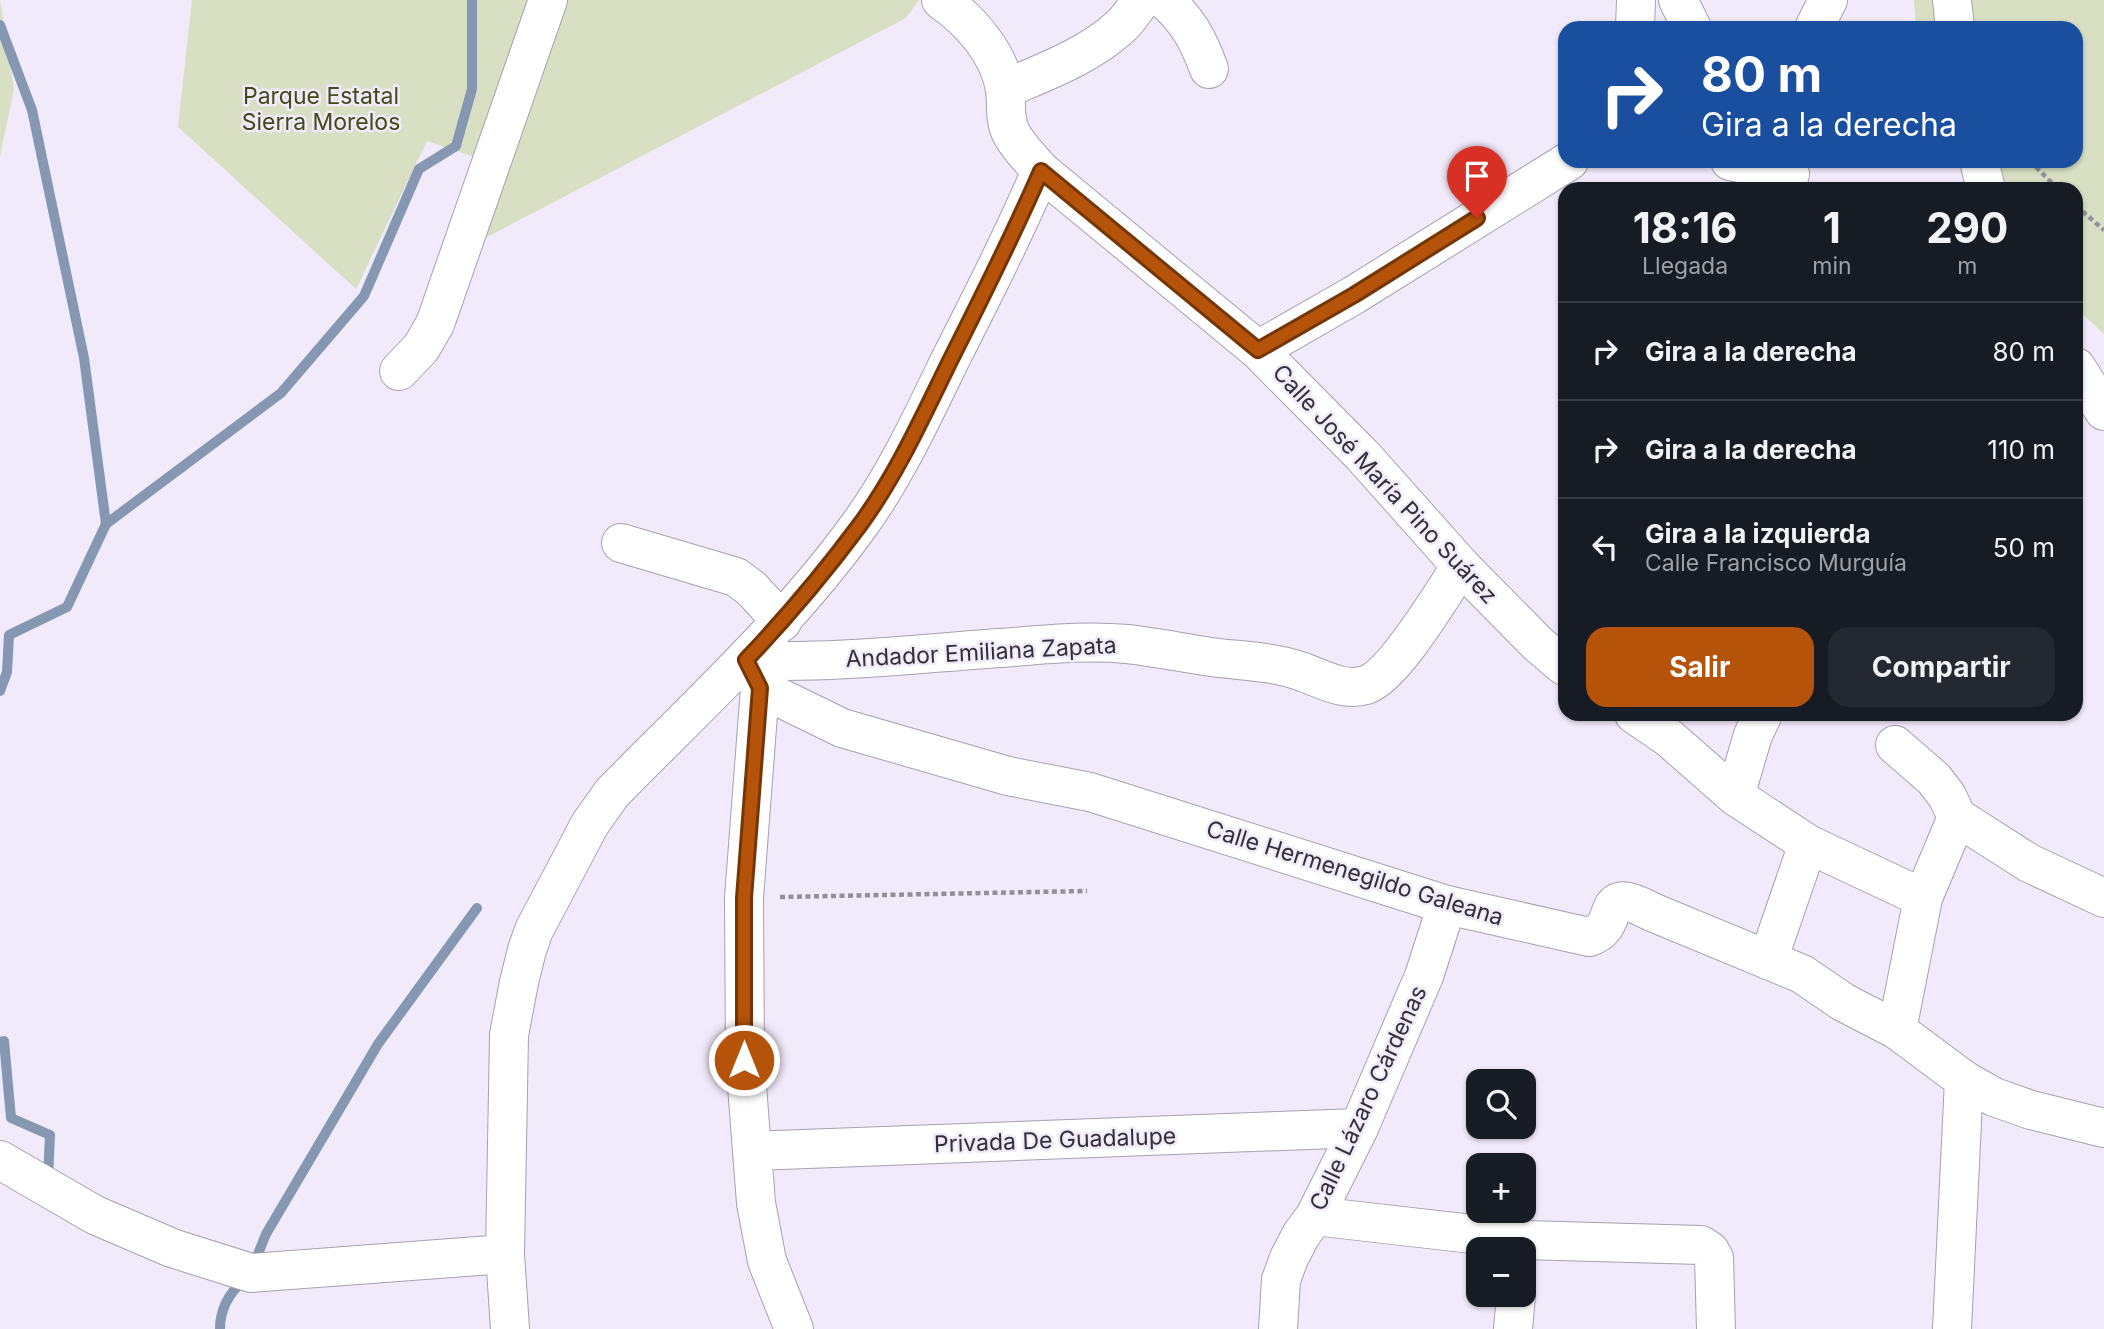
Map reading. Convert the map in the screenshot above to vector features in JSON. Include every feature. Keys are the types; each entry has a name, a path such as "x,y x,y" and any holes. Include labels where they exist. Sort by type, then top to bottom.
{"street":[{"path":"399,371 421,348 435,324 548,0"},
{"name":"Calle José María Pino Suárez","path":"941,0 960,13 998,67 1005,89 1005,113 1010,131 1041,171 1258,350 1363,456 1461,566 1558,661"},
{"path":"1005,89 1068,61 1093,46 1122,25 1142,0"},
{"path":"1165,0 1180,14 1198,40 1209,69"},
{"path":"1635,21 1636,0"},
{"path":"1678,0 1688,21"},
{"path":"1818,21 1828,0"},
{"path":"1952,0 1954,21"},
{"path":"1258,350 1354,295 1558,168"},
{"path":"1760,168 1789,175"},
{"path":"510,1329 505,1254 509,1035 530,940 590,824 612,793 753,674 782,622 859,526 907,449 1017,227 1041,171"},
{"path":"2083,378 2104,411"},
{"path":"621,543 736,577 752,589 782,622"},
{"name":"Andador Emiliana Zapata","path":"753,674 796,662 1077,642 1127,644 1213,658 1265,663 1298,670 1335,685 1352,687 1379,679 1398,657 1461,566"},
{"path":"753,674 744,898 744,1060 755,1203 767,1261 794,1329"},
{"name":"Calle Hermenegildo Galeana","path":"753,674 842,728 1008,776 1090,792 1447,905 1589,937 1603,930 1615,904 1627,900 1802,974 1843,1002 1897,1030 1964,1080 1994,1097 2031,1110 2104,1128"},
{"path":"1644,721 1670,738 1735,796 1808,844 1923,898"},
{"path":"1735,796 1760,721"},
{"path":"1895,745 1934,779 1947,796 1957,817 2029,863 2104,898"},
{"path":"1897,1030 1923,898 1957,817"},
{"path":"1768,961 1808,844"},
{"name":"Calle Lázaro Cárdenas","path":"1279,1329 1281,1280 1295,1246 1315,1216 1359,1128 1424,976 1447,905"},
{"path":"1952,1329 1964,1080"},
{"name":"Privada De Guadalupe","path":"751,1151 1359,1128"},
{"path":"0,1160 96,1215 172,1248 251,1273 505,1254"},
{"path":"1315,1216 1466,1237"},
{"path":"1536,1245 1706,1247 1714,1258 1716,1329"},
{"path":"1513,1329 1515,1307"}],"path":[{"path":"2037,168 2051,182"},
{"path":"2083,212 2104,230"},
{"path":"744,898 1087,891"}],"green space":[{"path":"0,0 14,89 0,156"},
{"name":"Parque Estatal Sierra Morelos","path":"192,0 919,0 906,18 468,247 492,163 427,141 356,289 178,127"},
{"path":"1914,0 2104,0 2104,334 2083,314 2083,182 1974,182 1964,168 2083,168 2083,21 1916,21"}],"waterway":[{"path":"0,691 7,672 9,635 67,607 106,524 281,393 364,296 419,169 456,146 472,89 472,0"},
{"path":"0,25 32,110 84,358 106,524"},
{"path":"254,1264 266,1234 378,1044 477,908"},
{"path":"0,1042 4,1041 11,1118 50,1135 48,1179"},
{"path":"220,1329 226,1302 244,1280"}],"route":[{"path":"744,1060 744,898 760,688 746,660 782,622 859,526 877,499 907,449 1017,227 1041,171 1258,350 1354,295 1477,218"}]}
